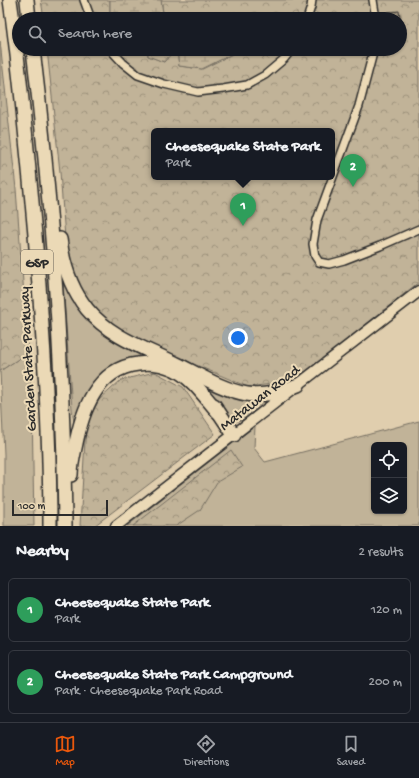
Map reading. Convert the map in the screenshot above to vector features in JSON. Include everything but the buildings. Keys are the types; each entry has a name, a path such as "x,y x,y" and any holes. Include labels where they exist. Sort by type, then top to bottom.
{"highway":[{"name":"Garden State Parkway","path":"10,0 12,16"},
{"path":"27,0 28,12"},
{"name":"Garden State Parkway","path":"17,56 26,127 40,290 46,393 50,526"},
{"name":"GSP","path":"34,56 55,272 63,418 65,521"},
{"path":"46,172 57,220 65,266 71,282 82,302 98,320 116,335 226,388 248,394 271,394 298,386"},
{"path":"65,521 72,480 73,456 81,420 94,392 102,382 113,373 126,366 140,363 155,363 167,366 179,372 189,380 218,412"},
{"path":"186,369 202,387 234,435"}],"main road":[{"name":"Matawan Road","path":"116,526 419,291"}],"street":[{"path":"84,0 88,12"},
{"path":"310,12 312,0"},
{"path":"374,0 375,12"},
{"path":"116,56 138,75 164,84 198,92 247,85 265,75 286,56"},
{"path":"335,171 359,106 372,56"},
{"path":"332,180 317,220 313,244 315,256 319,262 329,264 380,246 419,229"}],"green space":[{"path":"41,0 110,0 110,12 43,12"},
{"path":"110,0 161,0 163,12 110,12"},
{"path":"161,0 419,0 419,282 295,381 248,387 118,332 76,288 67,264 60,172 48,56 148,56 164,62 169,56 178,56 179,66 202,69 228,56 407,56 407,12 163,12"},
{"path":"0,41 16,189 28,349 26,354 0,371"},
{"path":"148,56 169,56 164,62"},
{"path":"178,56 228,56 202,69 179,66"},
{"path":"62,269 75,296 172,365 115,368 75,429 72,409"},
{"path":"28,349 32,405 34,526 4,526 4,454 0,371 26,354"},
{"path":"155,372 183,387 215,434 94,526 80,526 86,424 99,400 121,380"},
{"path":"202,382 277,396 246,419 237,421 227,417"},
{"path":"419,421 419,526 127,526 255,426 254,448 265,462"},
{"path":"231,450 242,467 217,482 200,510 176,526 133,526"}],"place":[{"name":"Cheesequake State Park Campground","path":"353,187"},
{"name":"Cheesequake State Park","path":"243,226"}]}
